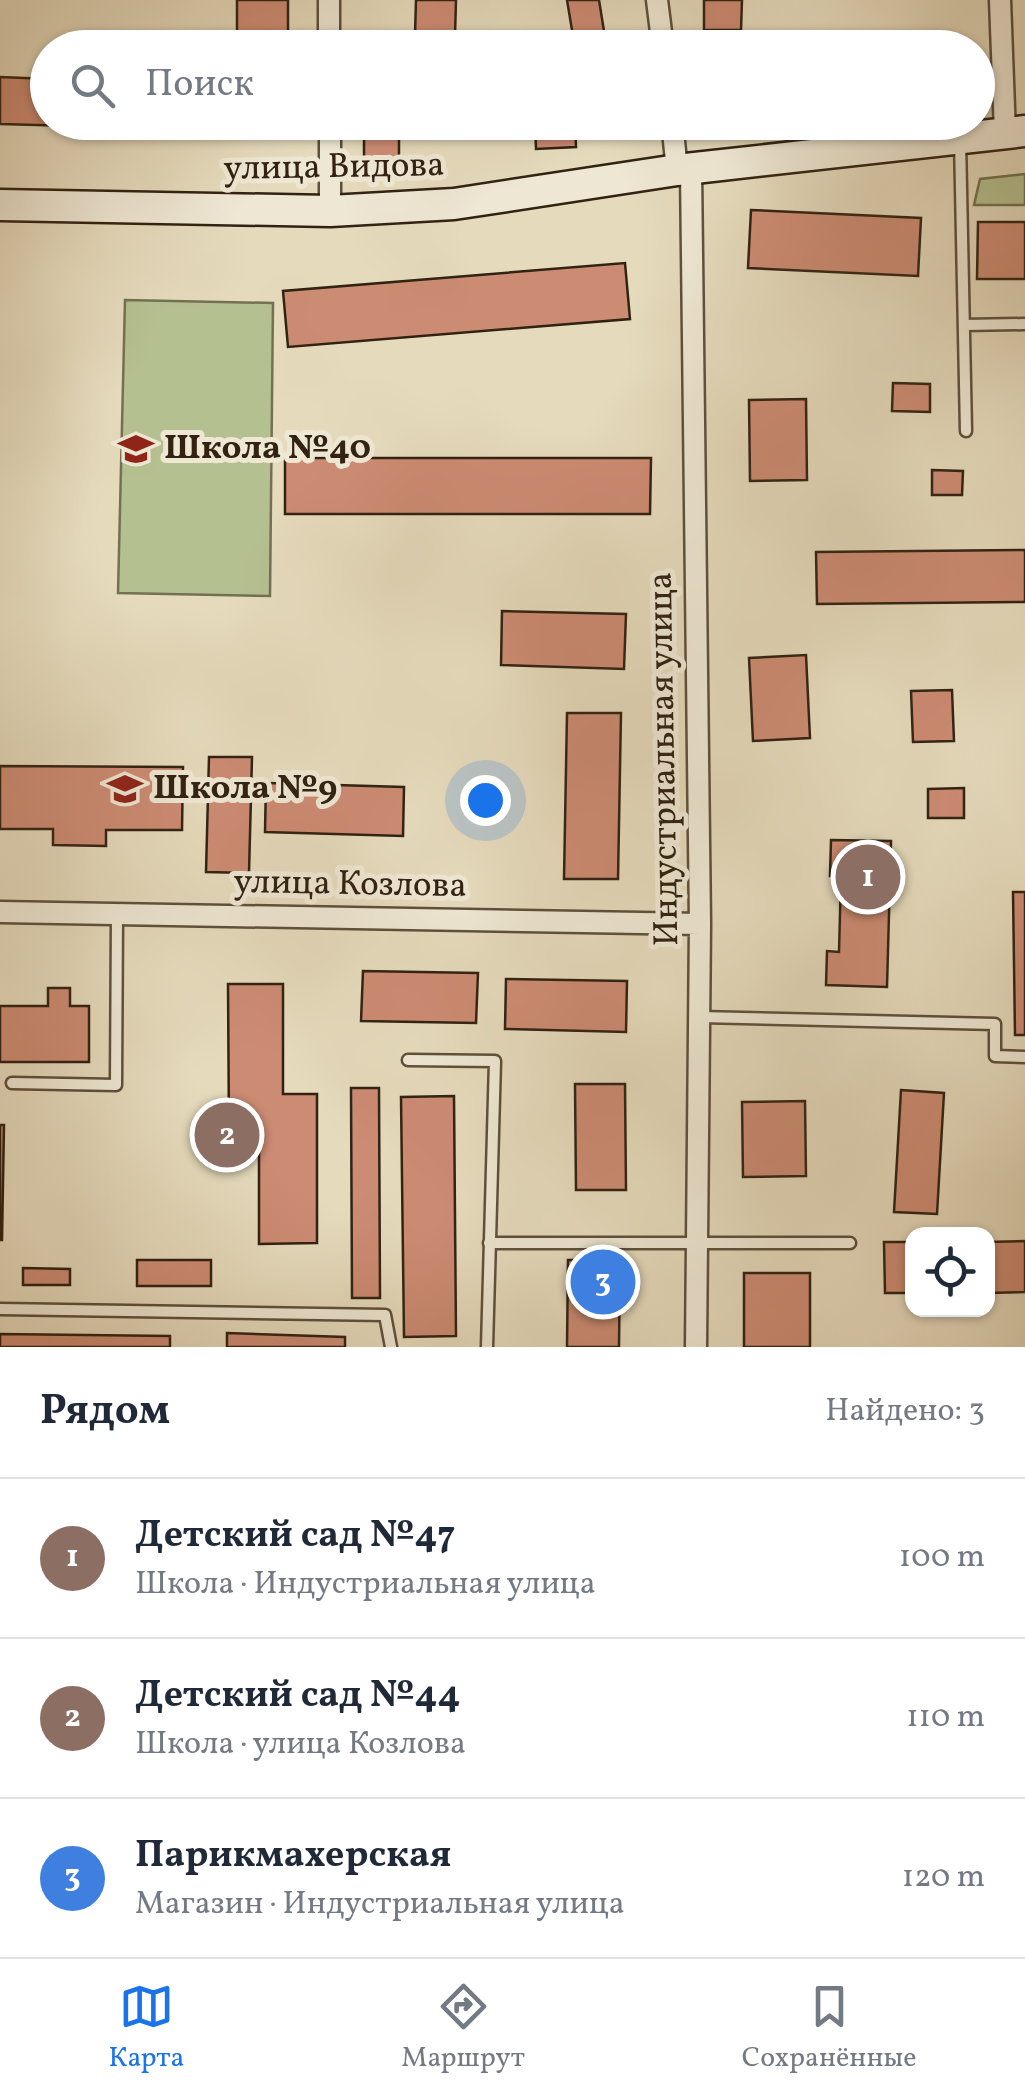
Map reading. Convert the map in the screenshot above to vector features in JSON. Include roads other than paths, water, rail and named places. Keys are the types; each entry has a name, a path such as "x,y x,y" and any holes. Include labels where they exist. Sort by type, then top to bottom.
{"street":[{"path":"329,0 329,30"},
{"path":"658,0 661,30"},
{"path":"1000,0 1015,133"},
{"path":"330,140 330,211"},
{"name":"Индустриальная улица","path":"676,140 684,170 700,924 696,1347"},
{"name":"улица Видова","path":"0,205 330,211 454,204 684,170 951,140"},
{"name":"улица Козлова","path":"0,912 700,924"}],"lane":[{"path":"960,140 966,431"},
{"path":"964,325 1025,324"},
{"path":"12,1083 116,1085 117,914"},
{"path":"699,1018 994,1024 995,1056 1025,1057"},
{"path":"408,1060 494,1061 487,1347"},
{"path":"490,1243 850,1243"},
{"path":"0,1309 385,1315 391,1347"}],"place":[{"name":"Школа №40","path":"136,449"},
{"name":"Школа №9","path":"125,789"},
{"name":"Детский сад №47","path":"868,877"},
{"name":"Детский сад №44","path":"227,1135"},
{"name":"Парикмахерская","path":"603,1282"}]}
